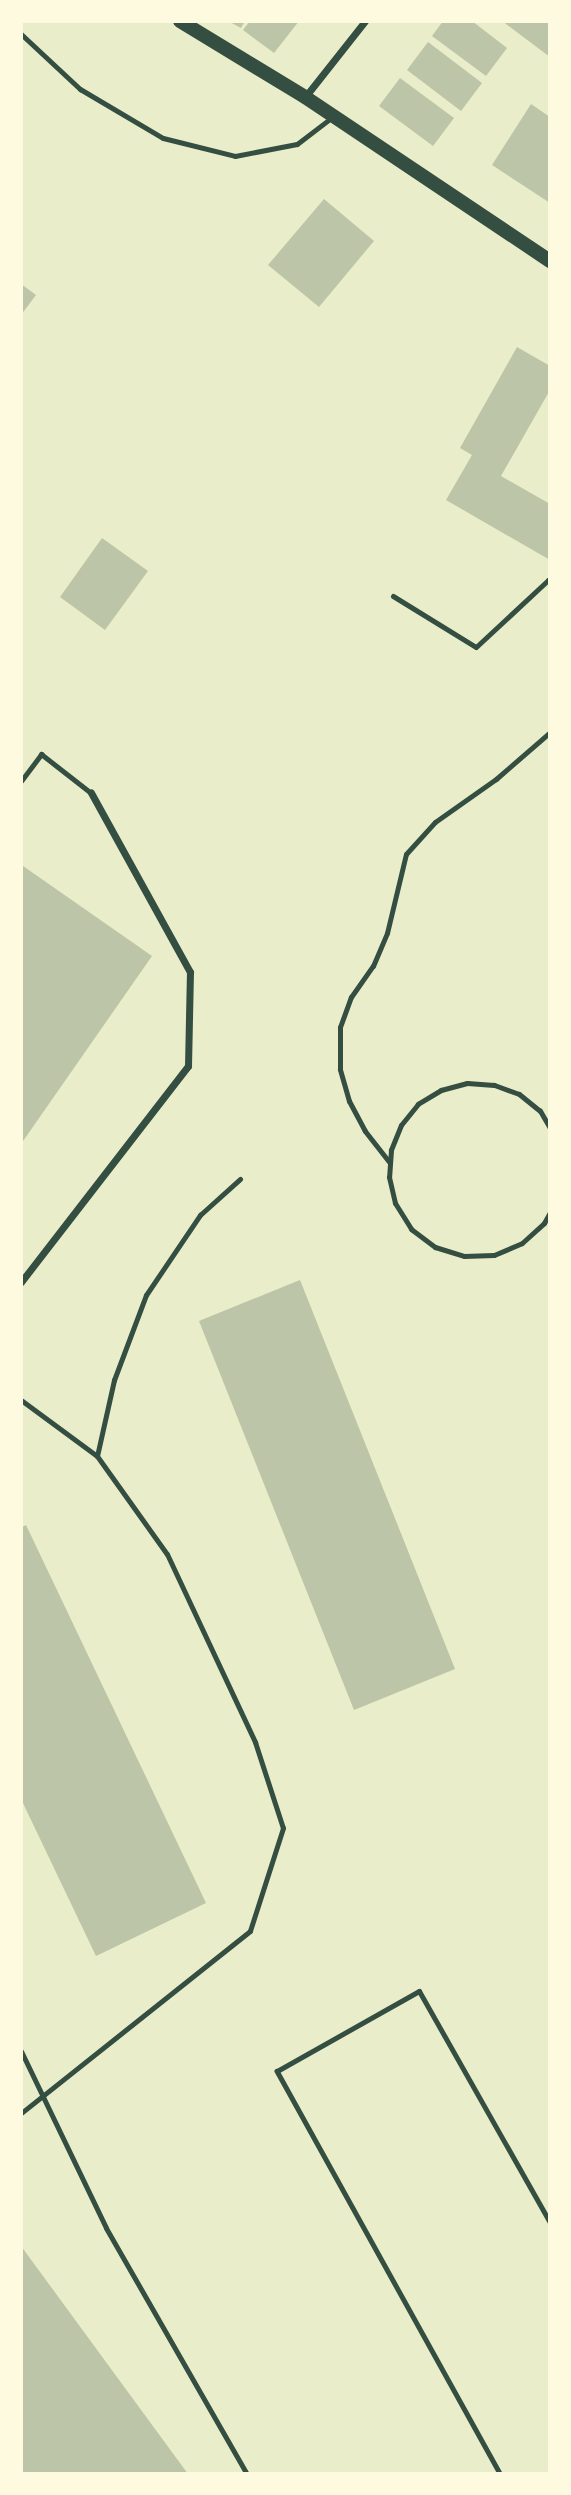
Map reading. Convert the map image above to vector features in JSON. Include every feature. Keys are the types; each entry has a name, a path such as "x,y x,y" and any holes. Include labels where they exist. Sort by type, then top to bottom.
{"main road":[{"path":"180,21 305,97 550,261"}],"street":[{"path":"305,97 365,21"},
{"path":"21,1282 188,1066 190,972 91,793"}],"lane":[{"path":"21,34 80,89 163,138 235,156 297,144 334,116"},
{"path":"393,596 476,647 550,581"},
{"path":"390,1163 365,1131 349,1101 340,1069 340,1027 351,997 373,966 387,933 406,855 435,822 496,779 550,732"},
{"path":"21,781 41,754 91,793"},
{"path":"550,1128 540,1111 519,1094 494,1084 467,1083 441,1090 418,1104 401,1125 391,1150 389,1177 395,1203 411,1229 435,1247 464,1256 494,1255 522,1244 544,1223 550,1212"},
{"path":"97,1456 114,1380 146,1295 200,1215 240,1179"},
{"path":"21,1400 97,1456 166,1555 255,1742 283,1828 250,1931 21,2113"},
{"path":"500,2474 277,2071 419,1991 550,2223"},
{"path":"21,2051 106,2228 247,2474"}],"building":[{"path":"228,21 245,21 241,28"},
{"path":"250,21 299,21 274,53 243,30"},
{"path":"443,21 472,21 507,48 486,76 432,36"},
{"path":"502,21 550,21 550,57"},
{"path":"428,42 482,83 461,111 407,70"},
{"path":"400,78 454,118 433,146 379,106"},
{"path":"531,104 550,117 550,203 492,165"},
{"path":"324,199 374,241 319,307 268,265"},
{"path":"21,284 36,295 21,315"},
{"path":"517,347 550,366 550,390 501,476 550,504 550,560 446,500 472,455 460,448"},
{"path":"102,538 148,571 105,630 60,597"},
{"path":"23,866 152,956 21,1144 21,869"},
{"path":"300,1280 455,1669 354,1710 199,1321"},
{"path":"26,1525 206,1903 96,1956 21,1799 21,1528"},
{"path":"21,2246 188,2474 21,2474"}]}
